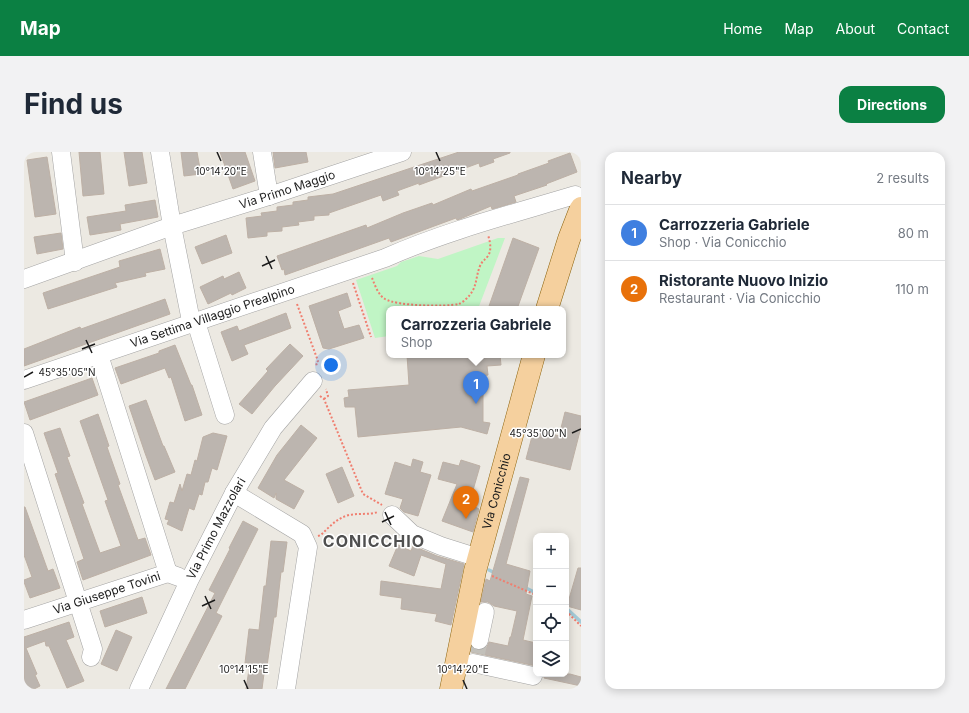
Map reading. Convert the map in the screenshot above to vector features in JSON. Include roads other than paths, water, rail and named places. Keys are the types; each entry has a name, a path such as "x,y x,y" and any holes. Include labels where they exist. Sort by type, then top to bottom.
{"main road":[{"path":"549,306 569,239 578,202"},
{"name":"Via Conicchio","path":"451,689 471,654 477,564 533,358"}],"street":[{"path":"61,152 75,262"},
{"path":"160,152 172,226 190,316 196,322 225,415"},
{"path":"262,152 269,196"},
{"name":"Via Primo Maggio","path":"24,279 172,226 269,196 357,160 402,152"},
{"name":"Via Settima Villaggio Prealpino","path":"24,380 292,290 484,222 578,202"},
{"path":"99,355 168,572"},
{"name":"Via Primo Mazzolari","path":"140,689 189,581 234,493 273,428 318,378"},
{"path":"24,433 93,649 91,657"},
{"path":"234,493 302,534 308,547 286,689"},
{"path":"389,512 412,534 441,546 477,564"},
{"name":"Via Giuseppe Tovini","path":"24,620 168,572 189,581"},
{"path":"485,612 471,654 510,671 532,676"}],"waterway":[{"path":"489,570 497,574"},
{"path":"524,587 533,592"},
{"path":"569,611 581,622"}],"tunnel":[{"path":"476,653 479,640"}],"place":[{"name":"Carrozzeria Gabriele","path":"476,404"},
{"name":"Ristorante Nuovo Inizio","path":"466,519"}],"district":[{"name":"CONICCHIO","path":"374,541"}]}
